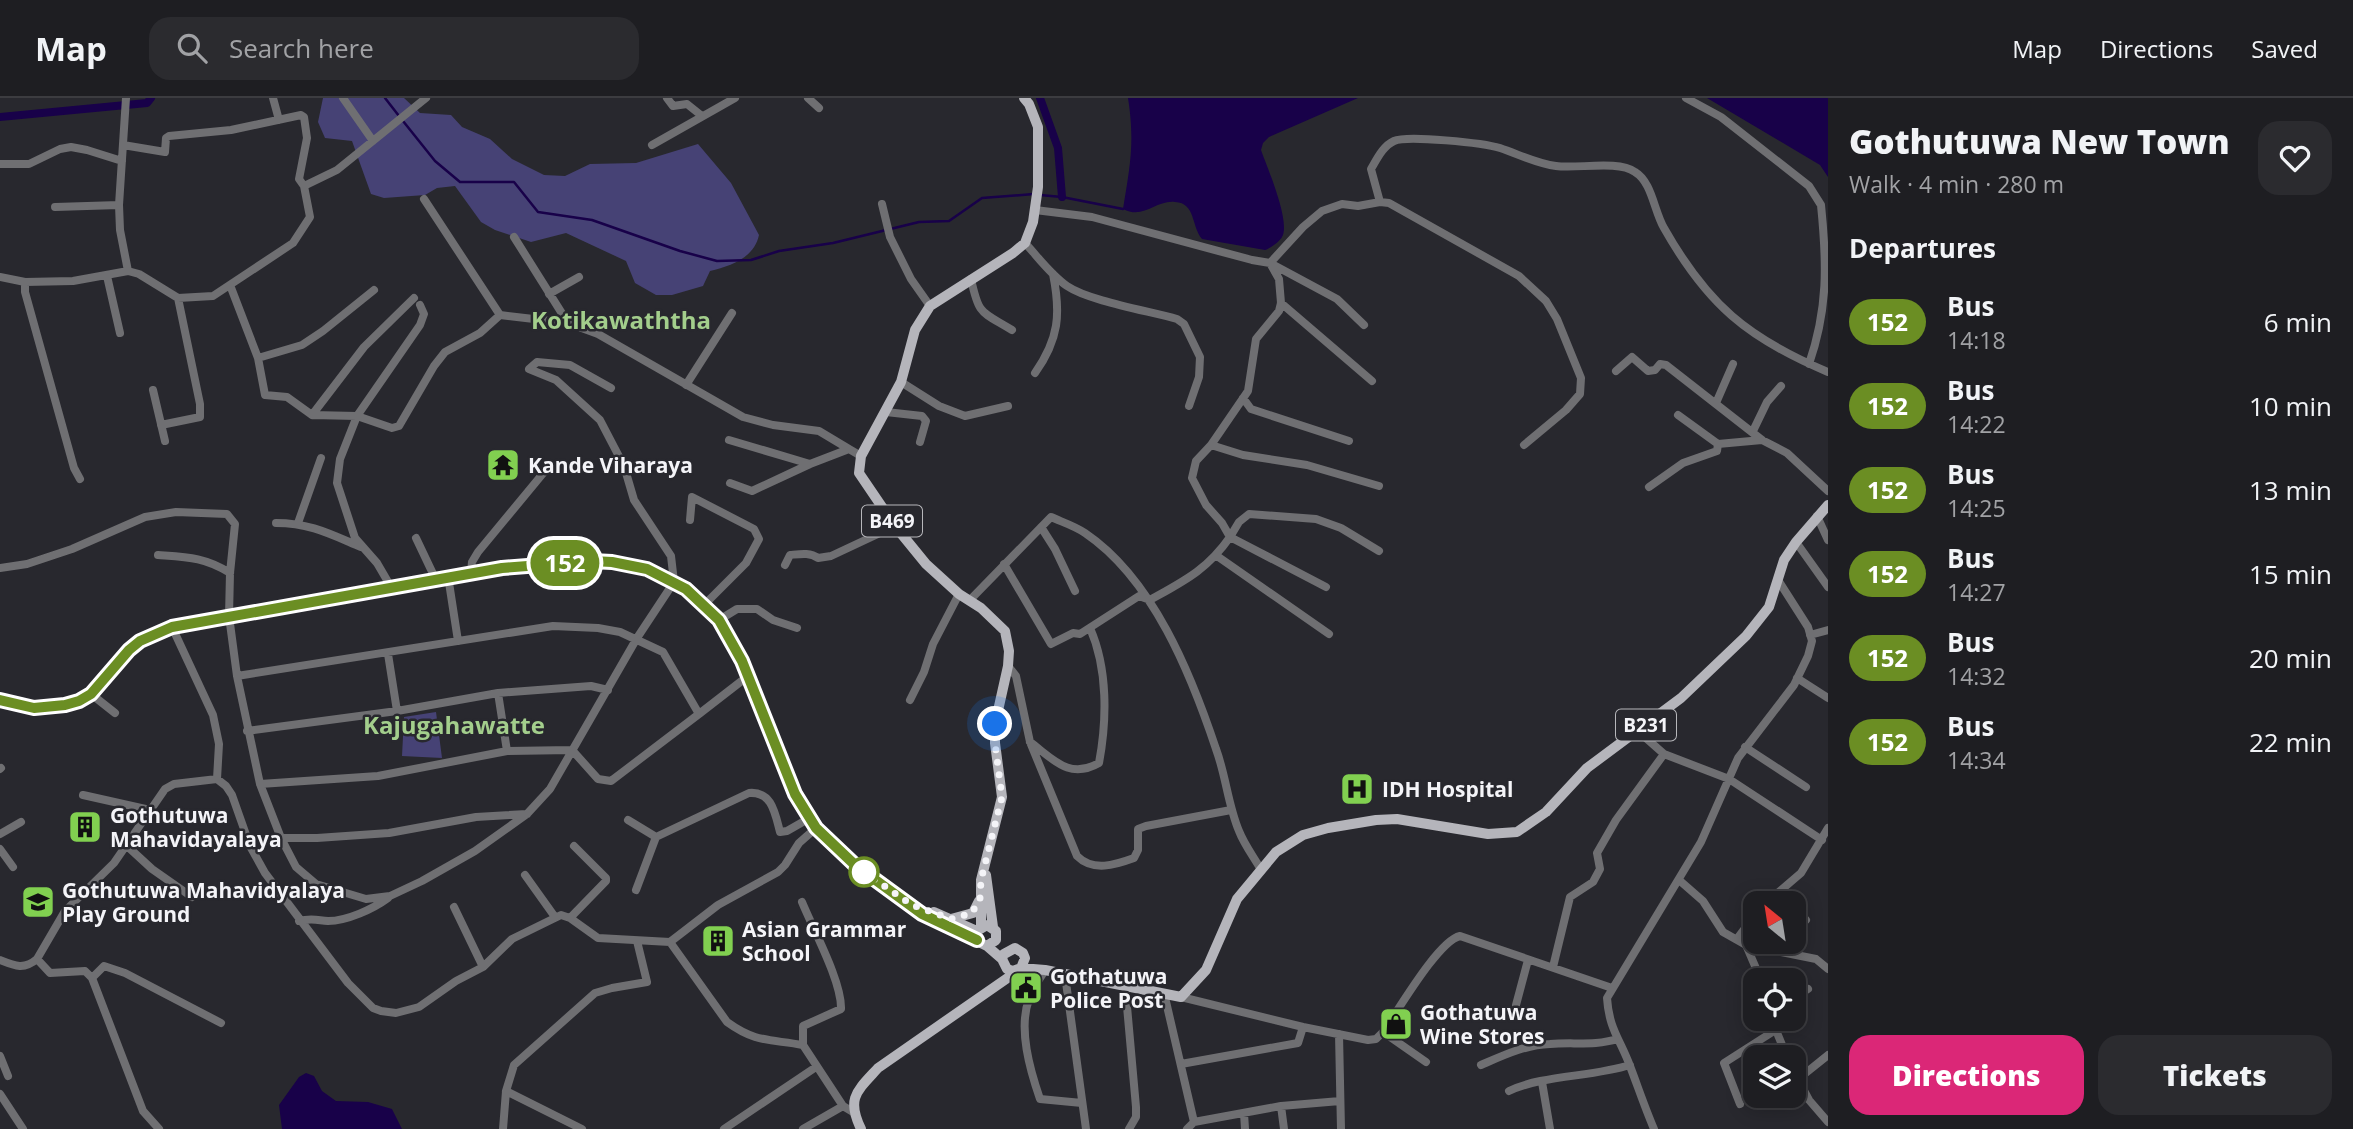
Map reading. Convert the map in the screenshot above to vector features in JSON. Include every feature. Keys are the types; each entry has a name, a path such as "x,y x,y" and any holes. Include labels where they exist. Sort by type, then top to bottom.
{"main road":[{"path":"861,456 901,382 915,330 930,306 1025,243 1036,205 1038,127 1024,98"},
{"name":"B469","path":"861,456 859,473 862,480 926,564 1005,631 1009,651 1008,666 995,724 1002,797 981,880 981,936"},
{"name":"B231","path":"1181,997 1206,970 1237,899 1260,868 1276,852 1303,835 1376,820 1410,820 1488,834 1517,832 1546,812 1587,768 1681,698 1746,636 1769,607 1784,560 1828,505"},
{"path":"0,700 34,708 65,705 91,694 134,646 152,634 172,627 448,576 534,564 612,562 647,569 674,582 705,604 719,620 736,647 795,794 812,823 855,865 922,914 996,940 995,931"},
{"name":"B469","path":"985,869 995,931"},
{"path":"951,919 972,913 980,898"},
{"path":"912,905 951,919 981,936 1007,969 1045,970 1181,997"},
{"path":"981,936 987,925 1045,970"},
{"path":"991,989 1004,954 1019,951"},
{"path":"861,1129 848,1109 861,1087 878,1068 1020,969 1024,964 1019,951"}],"street":[{"path":"125,98 119,205 120,230 128,271"},
{"path":"273,98 279,120"},
{"path":"343,98 373,141"},
{"path":"667,98 673,106 687,104 702,116"},
{"path":"652,145 735,98"},
{"path":"808,98 819,108"},
{"path":"1686,98 1721,117 1816,194 1821,205 1828,305 1824,330 1809,364"},
{"path":"304,186 337,170 423,99"},
{"path":"0,277 25,282 73,281 128,271 139,274 178,298 213,296 293,243 310,217 304,186 299,179 307,138 304,117 294,115 231,130 169,136 166,138 165,152 123,145"},
{"path":"1380,202 1371,169 1385,148 1396,139 1496,147 1555,166 1626,167 1637,173 1647,186 1656,215 1685,264 1733,319 1774,347 1828,372"},
{"path":"0,164 29,163 71,147 122,161"},
{"path":"424,199 500,315"},
{"path":"1270,262 1322,211 1342,204 1359,206 1380,202 1389,203 1519,276 1552,310 1581,378 1580,394 1566,410 1524,445"},
{"path":"882,204 890,237 911,279 930,306"},
{"path":"55,207 119,205"},
{"path":"1036,205 1092,217 1252,260 1270,262 1338,299 1364,325"},
{"path":"514,237 568,323"},
{"path":"1025,243 1053,274 1082,294 1177,319 1184,324 1200,357 1199,377 1189,406"},
{"path":"1270,262 1279,279 1279,311 1256,339 1248,391 1211,445 1196,461 1192,478 1206,505 1230,537 1326,587"},
{"path":"1035,373 1050,352 1056,333 1058,297 1053,274"},
{"path":"107,276 120,333"},
{"path":"549,294 579,277"},
{"path":"971,279 977,306 982,312 1012,330"},
{"path":"25,282 24,292 45,368 74,468 80,479"},
{"path":"230,285 258,358 265,395 287,397 312,415 358,416 392,428 399,426 445,352 480,333 500,315 568,323 598,334 743,417 773,425 819,431 861,456"},
{"path":"258,358 302,345 374,290"},
{"path":"161,425 200,417 200,404 178,298"},
{"path":"312,415 363,347 417,301 424,314 420,325 358,416 340,459 337,483 355,538 377,563 391,587"},
{"path":"1281,303 1373,381"},
{"path":"686,385 732,313"},
{"path":"1616,371 1632,357 1648,371 1655,370 1660,364 1667,365 1753,430 1762,440 1787,453 1828,491"},
{"path":"299,922 310,918 330,921 356,915 475,851 527,814 550,789 637,638 674,582 671,556 634,500 624,466 600,420 556,380 529,369 537,362 570,365 611,388"},
{"path":"1716,403 1733,364"},
{"path":"901,382 939,406 965,416 1008,406"},
{"path":"1753,430 1767,402 1781,386"},
{"path":"153,390 165,441"},
{"path":"1243,398 1251,409 1349,441"},
{"path":"886,412 922,416 926,421 920,442"},
{"path":"1678,415 1718,444 1762,440"},
{"path":"729,440 810,464"},
{"path":"1649,487 1683,463 1717,450 1718,444"},
{"path":"1211,445 1243,455 1307,465 1380,486"},
{"path":"730,483 752,491 849,449"},
{"path":"298,523 321,458"},
{"path":"471,572 472,562 478,552 545,471"},
{"path":"690,520 692,498 754,529 759,539 746,563 705,604"},
{"path":"0,568 27,565 72,549 145,517 176,512 227,514 235,524 229,616 237,676 260,784 281,838 296,867 316,884 366,899 390,896"},
{"path":"1004,564 1051,644 1073,633 1080,634 1139,596 1150,600 1197,574 1217,556 1239,522 1249,514 1316,519 1341,528 1379,551"},
{"path":"1817,516 1828,540"},
{"path":"910,700 925,672 933,644 964,597 1004,564 1051,517 1084,532 1110,553 1150,600 1186,670 1217,751 1231,810 1240,834 1260,868"},
{"path":"275,523 298,523 364,548"},
{"path":"785,565 790,555 813,554 818,558 831,556 895,526"},
{"path":"1041,527 1075,590"},
{"path":"416,538 435,579"},
{"path":"1796,542 1828,587"},
{"path":"158,555 197,558 214,563 230,573"},
{"path":"1217,556 1329,634"},
{"path":"448,576 458,641"},
{"path":"1654,1129 1638,1093 1630,1065 1608,1019 1606,998 1701,842 1745,747 1779,706 1808,656 1812,641 1808,627 1778,580"},
{"path":"719,620 737,609 757,609 773,620 797,628"},
{"path":"237,676 554,626 598,628 637,638 663,652 699,713"},
{"path":"172,627 213,715 219,744 217,779"},
{"path":"1030,742 1069,770 1087,770 1098,763 1102,743 1104,690 1098,647 1090,628"},
{"path":"1810,635 1828,630"},
{"path":"388,654 397,711"},
{"path":"1008,666 1016,676 1030,742 1077,856 1085,863 1096,867 1134,858 1138,850 1139,829 1146,826 1231,810"},
{"path":"260,784 378,776 507,751 572,750 598,779 611,781 748,676"},
{"path":"1797,678 1828,698"},
{"path":"247,731 397,711 498,693 591,686 608,690"},
{"path":"498,693 507,751"},
{"path":"91,694 114,713"},
{"path":"1638,731 1664,754 1729,779 1822,841"},
{"path":"1745,747 1806,787"},
{"path":"1553,967 1570,897 1593,882 1600,869 1597,853 1616,820 1664,754"},
{"path":"0,960 20,967 30,965 37,959 65,911 114,863 165,789 174,784 217,779 226,786 232,794 250,846 299,922 348,983 373,1008 396,1013 419,1007 456,981 483,967 512,939 561,915 570,918 598,938 670,942 718,905 778,872 812,823"},
{"path":"636,890 656,837 749,793 760,792 765,795 774,811 780,832 812,823"},
{"path":"83,795 150,810"},
{"path":"281,838 389,833 476,817 527,814"},
{"path":"628,820 656,837"},
{"path":"0,834 21,822"},
{"path":"1779,891 1801,873 1828,828"},
{"path":"127,846 152,869 192,897"},
{"path":"570,918 606,881 574,846"},
{"path":"1,852 13,867"},
{"path":"525,875 555,917"},
{"path":"1679,880 1703,901 1723,932 1743,943"},
{"path":"802,902 831,970 841,1002 841,1009 803,1026 803,1045 848,1109 803,1129"},
{"path":"454,907 483,967"},
{"path":"1737,939 1743,931"},
{"path":"1181,997 1303,1027 1368,1040 1376,1039 1440,950 1453,938 1460,936 1612,988"},
{"path":"503,1129 506,1091 514,1065 595,993 648,982 637,941"},
{"path":"670,942 727,1022 764,1041 803,1045"},
{"path":"1791,954 1816,959 1828,969"},
{"path":"37,959 50,973 85,971 92,978 143,1111 159,1129"},
{"path":"1516,1005 1528,960"},
{"path":"92,978 104,966 221,1023"},
{"path":"1045,970 1028,1000 1025,1033 1030,1070 1040,1099 1082,1103"},
{"path":"1065,975 1086,1129"},
{"path":"1125,984 1136,1107 1136,1117 1129,1129"},
{"path":"1164,993 1181,1064 1191,1126 1281,1106 1340,1101"},
{"path":"1181,1064 1298,1043 1303,1027"},
{"path":"1740,1104 1724,1063 1774,1031 1781,1045"},
{"path":"1383,1032 1426,1062"},
{"path":"1339,1034 1341,1129"},
{"path":"1481,1065 1516,1049 1617,1039"},
{"path":"1806,1069 1828,1055"},
{"path":"0,1056 8,1076"},
{"path":"1509,1091 1525,1083 1605,1073 1630,1065"},
{"path":"724,1129 816,1067"},
{"path":"1542,1082 1549,1129"},
{"path":"506,1091 582,1129"},
{"path":"0,1094 23,1129"},
{"path":"1806,1094 1828,1122"},
{"path":"1281,1106 1283,1129"},
{"path":"1244,1113 1245,1129"}],"shaded area":[{"path":"323,98 404,98 420,113 451,115 462,127 490,139 512,159 544,175 565,176 590,164 636,163 698,144 731,183 759,235 747,255 710,271 703,286 672,295 656,295 635,283 626,261 566,233 531,242 495,230 481,222 455,186 437,188 425,195 384,198 371,194 352,141 325,138 318,122"},
{"path":"1128,98 1358,98 1269,137 1263,143 1261,150 1277,194 1284,230 1279,241 1265,250 1202,239 1190,211 1182,203 1168,202 1137,212 1123,209 1130,167"},
{"path":"1707,98 1828,98 1828,177 1820,165"},
{"path":"436,712 442,758 402,756 404,717"},
{"path":"306,1073 314,1076 322,1091 336,1101 368,1102 392,1109 402,1129 282,1129 279,1105 299,1077"}],"waterway":[{"path":"0,117 147,103 151,98"},
{"path":"385,98 399,116"},
{"path":"1040,98 1058,148 1062,197"},
{"path":"403,121 435,161 460,182 514,182 538,212 592,220 717,261 751,260 779,251 833,243 919,222 949,221 982,198 1034,194"},
{"path":"1040,195 1123,209"}],"bus line":[{"name":"152","path":"0,700 34,708 79,701 91,694 140,641 172,627 471,572 534,564 592,561 647,569 686,589 719,620 736,647 795,794 816,828 855,865 922,914 977,940"}],"place":[{"name":"Kande Viharaya","path":"503,465"},
{"name":"IDH Hospital","path":"1357,789"},
{"name":"Gothutuwa Mahavidayalaya","path":"85,827"},
{"name":"Gothutuwa Mahavidyalaya Play Ground","path":"38,902"},
{"name":"Asian Grammar School","path":"718,941"},
{"name":"Gothatuwa Police Post","path":"1026,988"},
{"name":"Gothatuwa Wine Stores","path":"1396,1024"}],"district":[{"name":"Kotikawaththa","path":"621,319"},
{"name":"Kajugahawatte","path":"454,724"}],"route":[{"path":"864,872 912,905 951,919 972,913 980,898 991,833 1002,797 995,724"}]}
